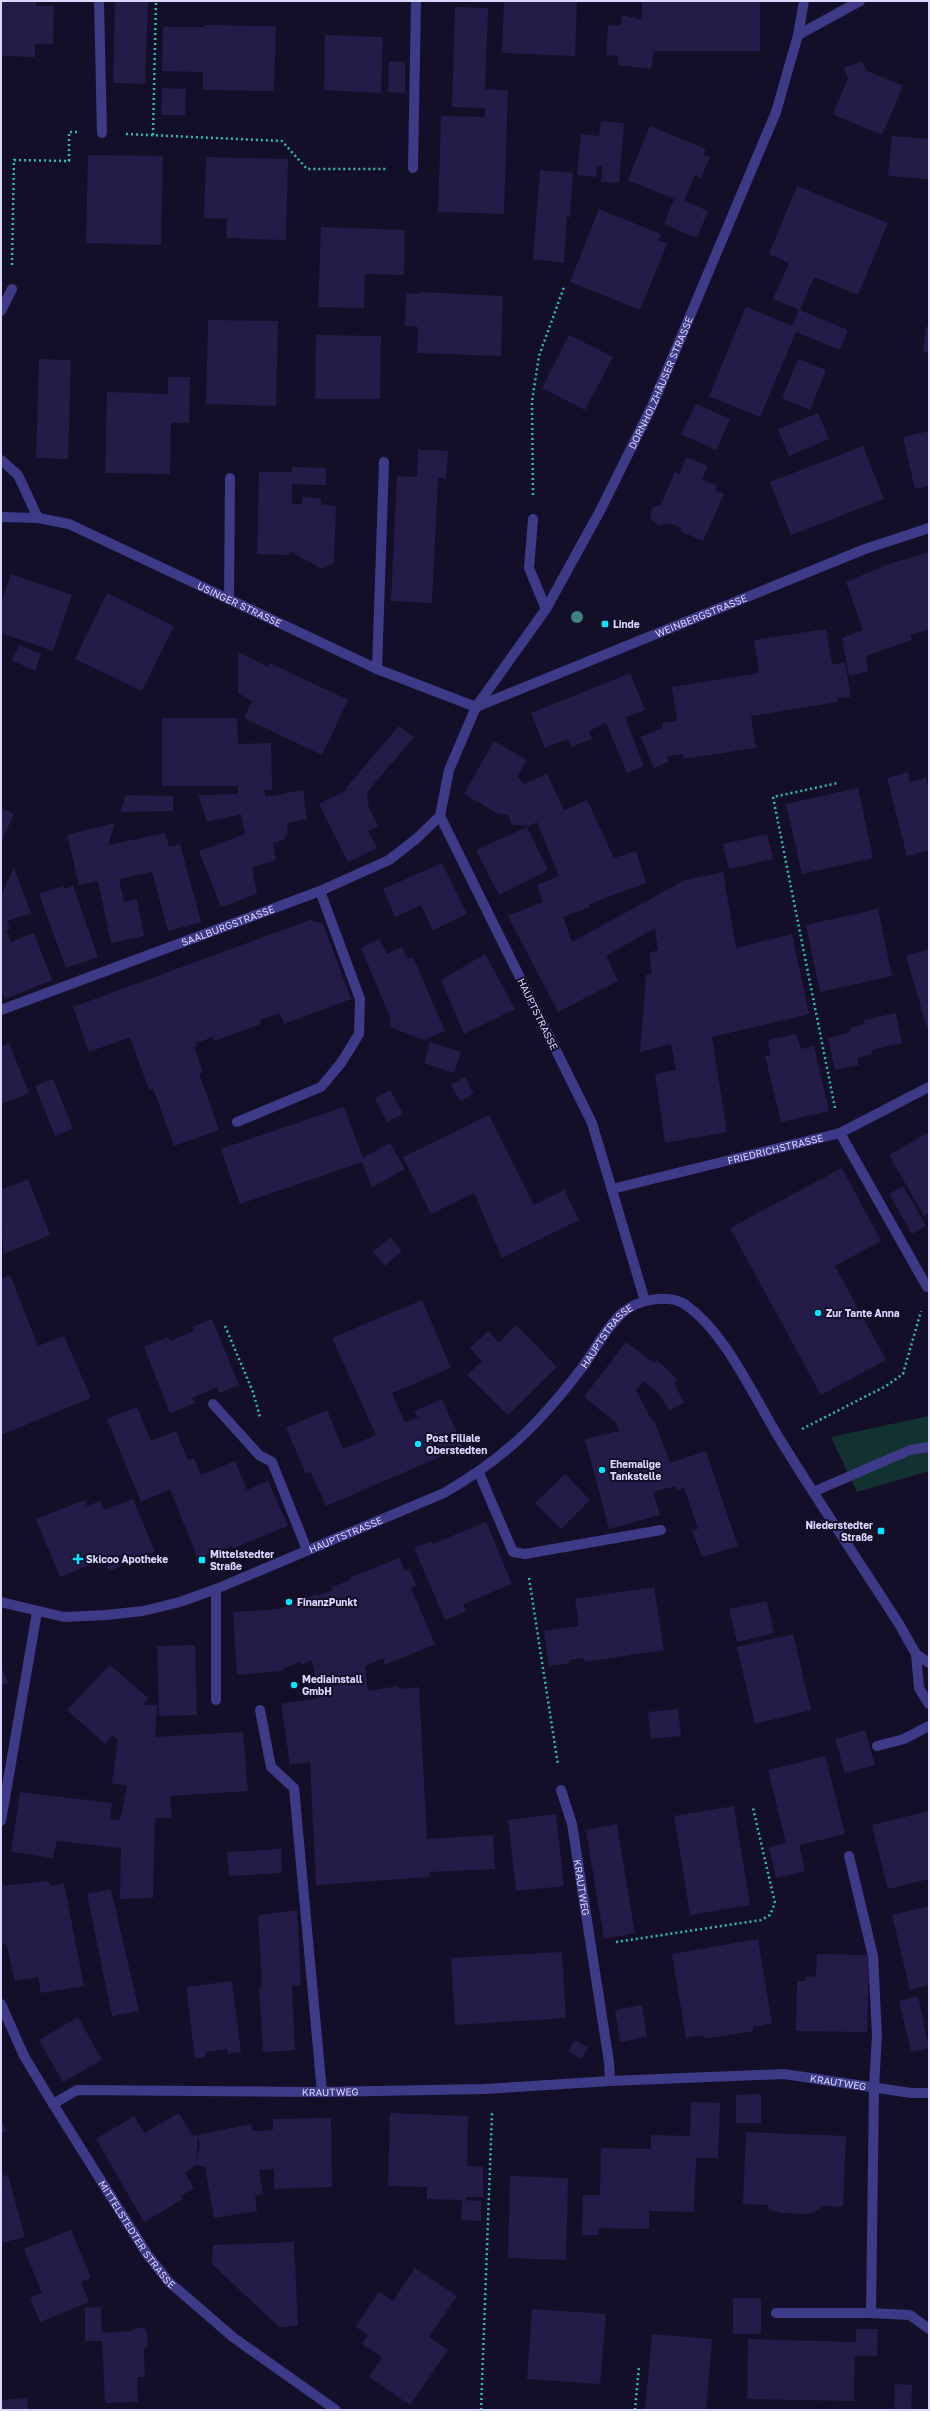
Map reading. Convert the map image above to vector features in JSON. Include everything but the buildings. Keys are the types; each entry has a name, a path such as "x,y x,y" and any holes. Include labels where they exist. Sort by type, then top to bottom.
{"street":[{"path":"99,1 102,133"},
{"path":"413,168 416,1"},
{"name":"DORNHOLZHÄUSER STRASSE","path":"476,707 546,609 602,509 652,406 776,112 798,36 804,1"},
{"path":"798,36 860,1"},
{"path":"1,311 12,289"},
{"path":"1,460 18,475 38,518"},
{"path":"378,669 384,462"},
{"path":"229,599 230,478"},
{"name":"USINGER STRASSE","path":"1,517 38,518 69,524 378,669 476,707"},
{"path":"533,519 529,568 546,609"},
{"name":"WEINBERGSTRASSE","path":"476,707 865,549 929,528"},
{"path":"440,816 449,770 476,707"},
{"name":"SAALBURGSTRASSE","path":"1,1010 320,891 389,860 416,839 440,816"},
{"name":"HAUPTSTRASSE","path":"1,1602 37,1612 64,1617 143,1611 180,1602 216,1589 307,1550 399,1514 444,1493 479,1473 522,1439 553,1405 580,1371 606,1331 624,1312 645,1301 592,1123 440,816"},
{"path":"237,1122 320,1087 341,1063 358,1034 360,999 320,891"},
{"name":"FRIEDRICHSTRASSE","path":"612,1189 840,1133 929,1087"},
{"path":"840,1133 928,1287"},
{"path":"645,1301 665,1299 684,1304 702,1318 725,1348 780,1440 852,1550 916,1654 929,1663"},
{"path":"214,1404 259,1455 272,1462 307,1550"},
{"path":"813,1492 910,1450 929,1447"},
{"path":"479,1473 513,1552 525,1554 661,1530"},
{"path":"216,1589 216,1700"},
{"path":"1,1821 37,1612"},
{"path":"916,1654 919,1688 929,1704"},
{"path":"260,1710 271,1767 294,1788 322,2092"},
{"path":"877,1746 904,1739 929,1726"},
{"name":"KRAUTWEG","path":"561,1790 572,1824 610,2081"},
{"path":"849,1856 874,1956 878,2035 874,2087"},
{"name":"MITTELSTEDTER STRASSE","path":"1,2004 24,2056 53,2104 147,2254 169,2282 234,2338 336,2410"},
{"name":"KRAUTWEG","path":"53,2104 77,2090 322,2092 492,2089 610,2081 784,2074 911,2094 929,2094"},
{"name":"KRAUTWEG","path":"871,2313 874,2087"},
{"path":"776,2313 910,2314 929,2329"}],"path":[{"path":"153,135 156,1"},
{"path":"12,289 14,160 69,161 70,132 282,141 307,169 413,168"},
{"path":"533,519 532,401 539,356 564,287"},
{"path":"838,783 773,797 840,1133"},
{"path":"780,1440 886,1386 903,1374 928,1287"},
{"path":"225,1326 253,1392 261,1419"},
{"path":"525,1554 538,1626 561,1790"},
{"path":"591,1946 762,1920 770,1915 775,1903 753,1808"},
{"path":"481,2410 492,2089"},
{"path":"635,2410 639,2366"}],"green space":[{"path":"929,1416 929,1471 857,1492 831,1437"}],"place":[{"name":"Linde","path":"605,624"},
{"name":"Zur Tante Anna","path":"818,1313"},
{"name":"Post Filiale Oberstedten","path":"418,1444"},
{"name":"Ehemalige Tankstelle","path":"602,1470"},
{"name":"Niederstedter Straße","path":"881,1531"},
{"name":"Skicoo Apotheke","path":"78,1559"},
{"name":"Mittelstedter Straße","path":"202,1560"},
{"name":"FinanzPunkt","path":"289,1602"},
{"name":"Mediainstall GmbH","path":"294,1685"}]}
